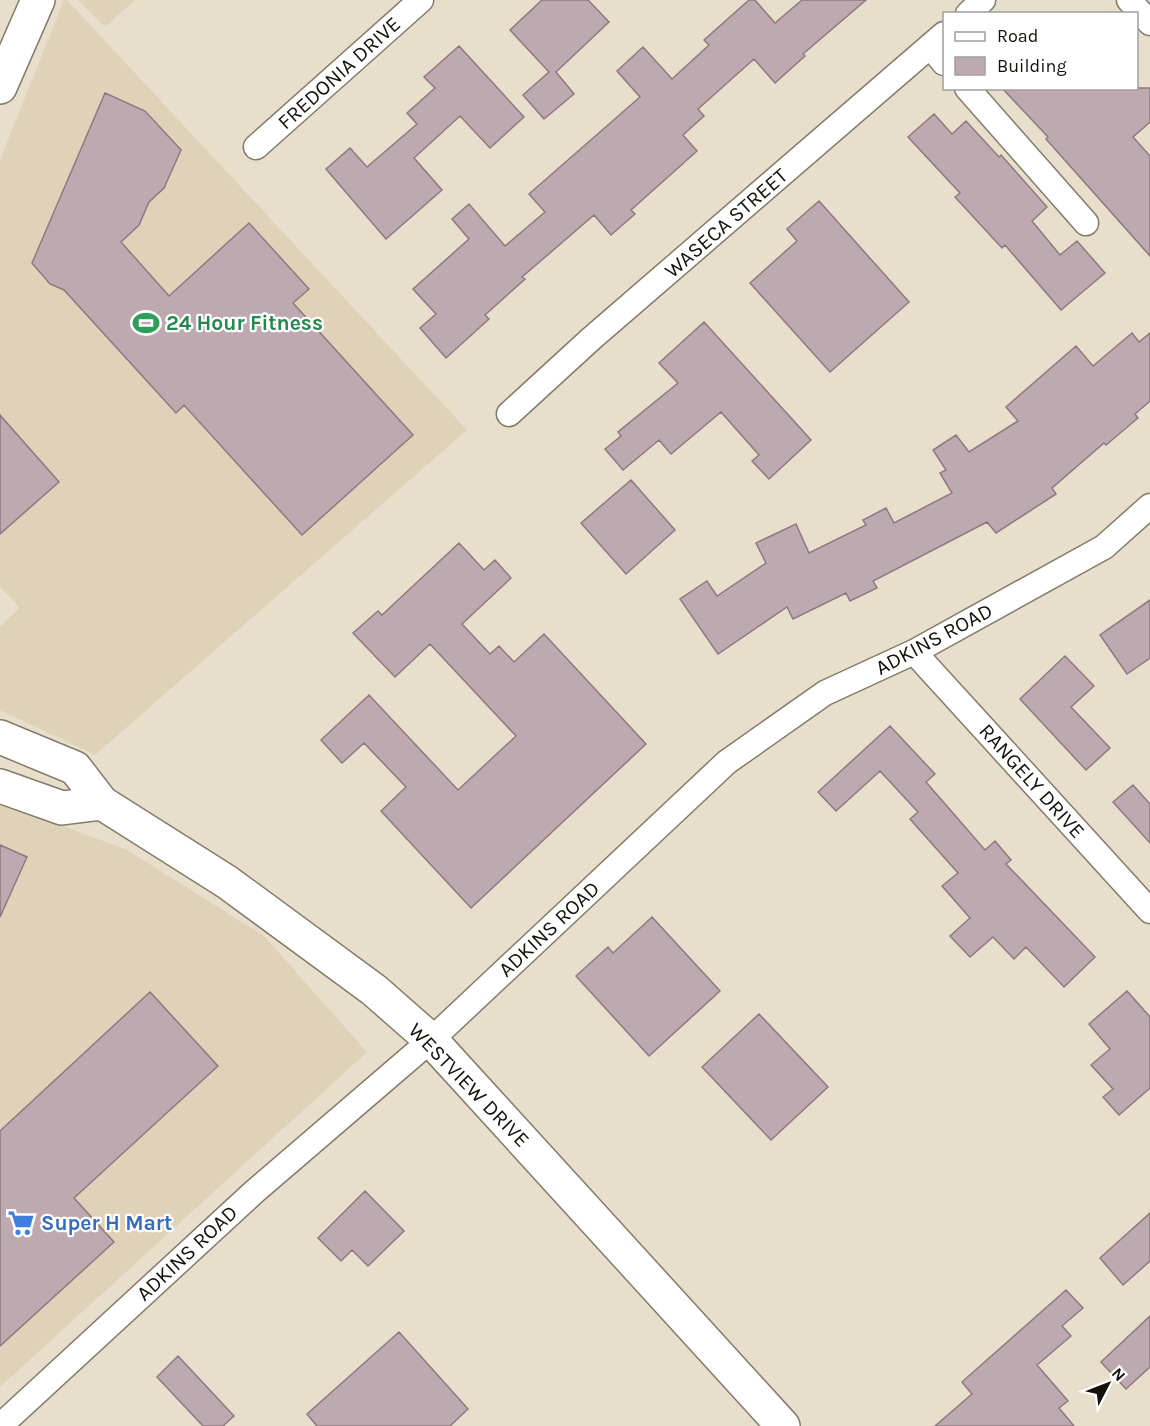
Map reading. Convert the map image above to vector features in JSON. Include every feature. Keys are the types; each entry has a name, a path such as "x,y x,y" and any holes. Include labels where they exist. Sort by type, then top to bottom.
{"main road":[{"path":"0,87 38,0"},
{"name":"WESTVIEW DRIVE","path":"0,737 75,768 102,804 227,882 374,990 431,1040 783,1426"},
{"path":"0,786 62,808 102,804"}],"street":[{"name":"FREDONIA DRIVE","path":"256,147 421,0"},
{"path":"970,12 983,0"},
{"path":"1129,0 1150,23"},
{"name":"WASECA STREET","path":"508,414 600,331 940,48"},
{"path":"969,90 1086,223"},
{"name":"ADKINS ROAD","path":"0,1426 254,1192 431,1040 727,762 825,693 914,652 1104,547 1150,506"},
{"name":"RANGELY DRIVE","path":"914,652 1150,911"}],"shaded area":[{"path":"64,0 67,0 467,430 95,755 0,710 0,627 20,608 0,587 0,160"},
{"path":"78,0 135,0 105,27"},
{"path":"0,802 127,850 264,936 367,1052 0,1387"}],"building":[{"path":"542,0 588,0 609,22 556,72 574,94 544,119 523,95 549,72 510,30"},
{"path":"749,0 755,0 775,23 802,0 866,0 803,54 805,56 775,83 754,59 698,109 704,116 683,135 697,151 631,210 635,214 611,235 594,215 522,277 525,279 485,315 489,319 446,358 420,328 436,314 413,289 469,239 452,219 469,204 505,246 545,212 529,194 640,97 617,71 643,47 672,79 709,45 704,40"},
{"path":"459,46 524,117 490,148 460,116 414,158 442,190 386,239 326,169 350,148 367,167 417,124 407,113 435,88 424,77"},
{"path":"1138,88 1150,88 1150,122 1133,137 1150,156 1150,256 1046,139 1048,137 1004,90 1138,90"},
{"name":"24 Hour Fitness","path":"105,93 145,111 181,150 164,188 149,202 139,225 121,242 169,296 249,223 309,289 293,303 413,435 302,535 184,405 176,413 64,290 50,284 32,263"},
{"path":"934,114 952,134 966,121 999,157 1001,155 1047,207 1032,221 1060,255 1077,241 1105,273 1061,310 1005,245 1002,248 955,197 960,193 908,137"},
{"path":"819,201 909,302 830,372 750,283 797,241 787,229"},
{"path":"704,322 811,440 769,479 752,461 759,455 721,412 671,454 659,440 623,470 605,449 621,436 618,432 678,383 659,363"},
{"path":"1132,333 1139,342 1150,333 1150,401 1135,414 1138,418 1106,445 1104,443 1052,488 1056,494 996,533 987,522 873,581 877,588 850,601 846,593 793,619 787,607 718,654 680,599 707,581 717,596 766,563 756,543 796,524 809,553 866,525 863,520 886,508 894,523 952,493 940,473 946,470 933,450 956,435 969,452 1018,421 1006,407 1076,346 1093,366"},
{"path":"0,415 59,482 0,534"},
{"path":"631,480 675,530 626,574 581,523"},
{"path":"459,543 484,570 495,560 511,578 462,624 490,654 499,646 514,662 544,634 646,744 471,908 381,811 406,787 364,743 342,763 321,740 369,695 458,790 516,736 430,644 395,677 353,633 378,611 382,615"},
{"path":"1150,600 1150,658 1127,674 1100,635"},
{"path":"1065,656 1094,686 1071,707 1110,748 1086,770 1020,699"},
{"path":"890,726 935,774 926,782 985,850 995,841 1011,860 1006,864 1095,957 1064,987 1026,947 1014,959 993,937 970,957 950,936 970,918 942,886 958,873 910,819 918,812 880,771 836,811 818,792"},
{"path":"1133,785 1150,804 1150,843 1113,802"},
{"path":"0,845 27,857 0,917"},
{"path":"652,917 720,991 649,1056 576,976 608,947 613,953"},
{"path":"1127,991 1150,1017 1150,1088 1119,1115 1103,1097 1113,1089 1091,1065 1110,1049 1089,1024"},
{"path":"150,992 218,1066 74,1198 114,1242 0,1346 0,1131"},
{"path":"759,1014 828,1087 771,1140 702,1067"},
{"path":"365,1191 404,1231 368,1266 352,1250 341,1261 318,1238"},
{"path":"1150,1213 1150,1261 1123,1285 1100,1258"},
{"path":"1066,1290 1083,1308 1062,1326 1071,1336 1037,1365 1068,1401 1059,1408 1074,1426 935,1426 972,1394 962,1382"},
{"path":"1150,1316 1150,1367 1126,1389 1101,1362"},
{"path":"399,1332 468,1409 450,1426 317,1426 307,1414"},
{"path":"178,1356 234,1416 223,1426 203,1426 157,1377"}],"place":[{"name":"24 Hour Fitness","path":"146,323"},
{"name":"Super H Mart","path":"21,1223"}]}
